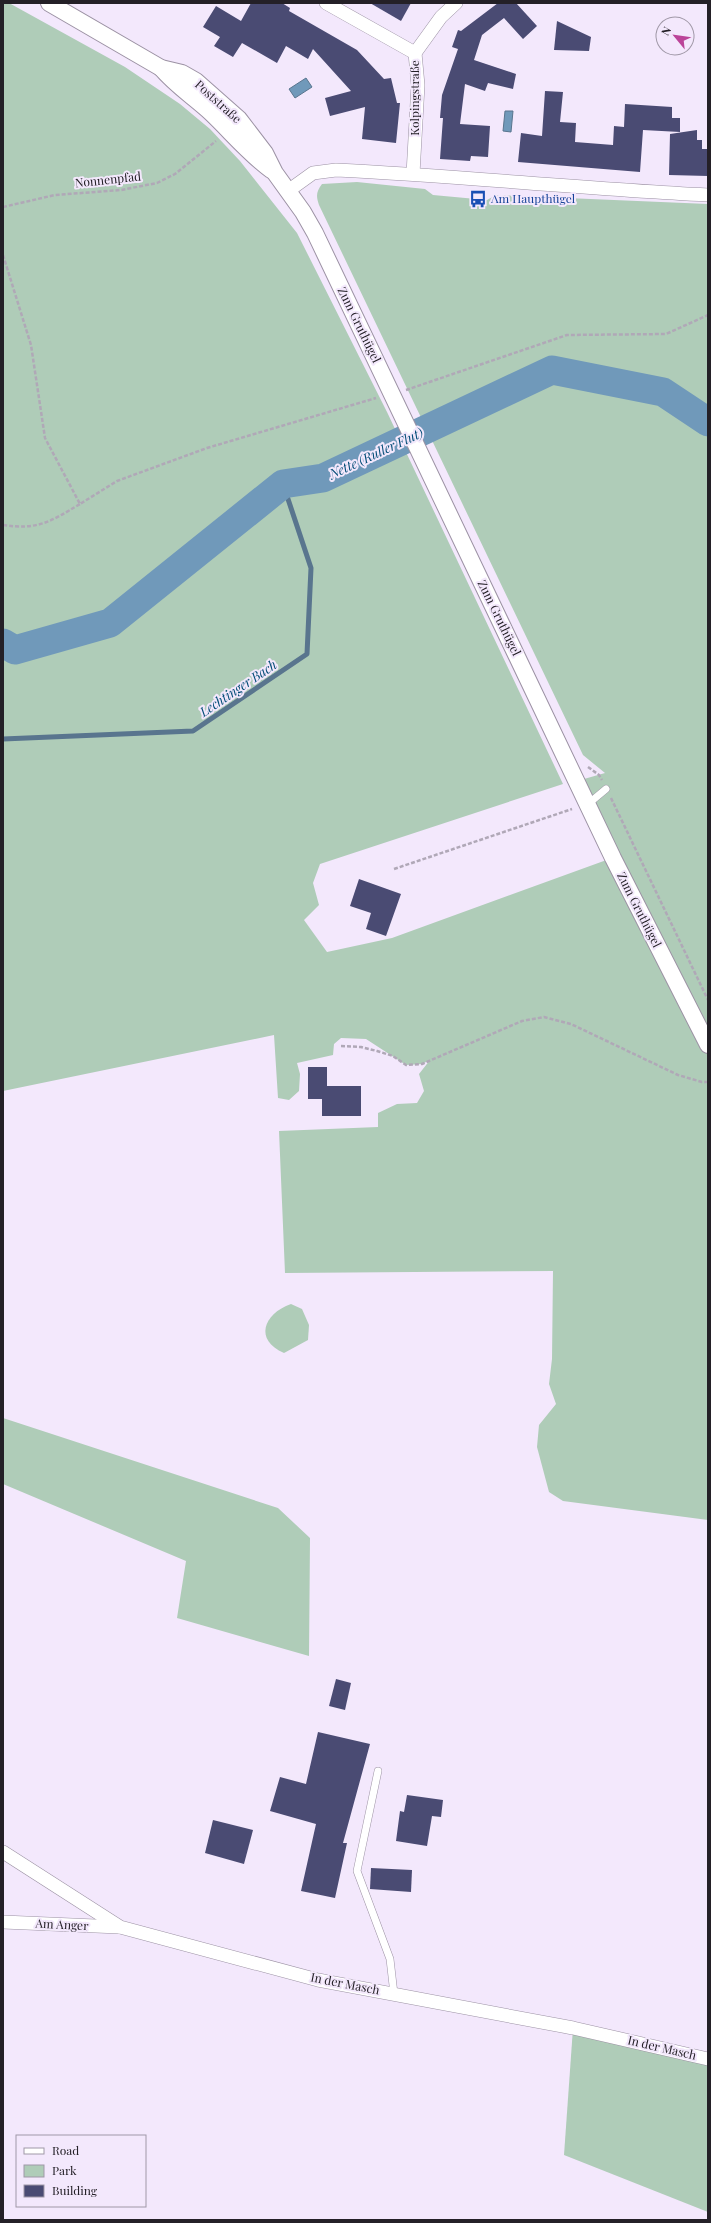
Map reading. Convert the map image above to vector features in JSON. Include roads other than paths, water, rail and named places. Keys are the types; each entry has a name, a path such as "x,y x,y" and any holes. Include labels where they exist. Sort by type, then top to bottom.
{"street":[{"name":"Poststraße","path":"49,3 161,68 182,73 196,81 239,118 265,153 275,173 288,191"},
{"name":"Kolpingstraße","path":"326,3 415,53 418,85 413,174"},
{"path":"415,53 440,17 456,3"},
{"path":"288,191 313,173 324,171 413,174 621,191 708,195"},
{"name":"Zum Gruthügel","path":"288,191 315,233 613,858 708,1046"},
{"name":"In der Masch","path":"3,1852 120,1927 318,1980 572,2028 708,2059"},
{"name":"Am Anger","path":"3,1922 120,1927"}],"lane":[{"path":"588,804 606,789"},
{"path":"378,1772 357,1871 390,1959 394,1994"}],"water":[{"path":"306,78 312,87 295,98 289,89"},
{"path":"505,111 513,111 511,132 503,131"}],"waterway":[{"name":"Nette (Ruller Flut)","path":"3,643 15,650 110,623 283,484 323,478 552,370 663,392 708,422"},
{"name":"Lechtinger Bach","path":"3,739 193,731 307,654 311,568 283,484"}],"place":[{"name":"Am Haupthügel","path":"478,199"}]}
